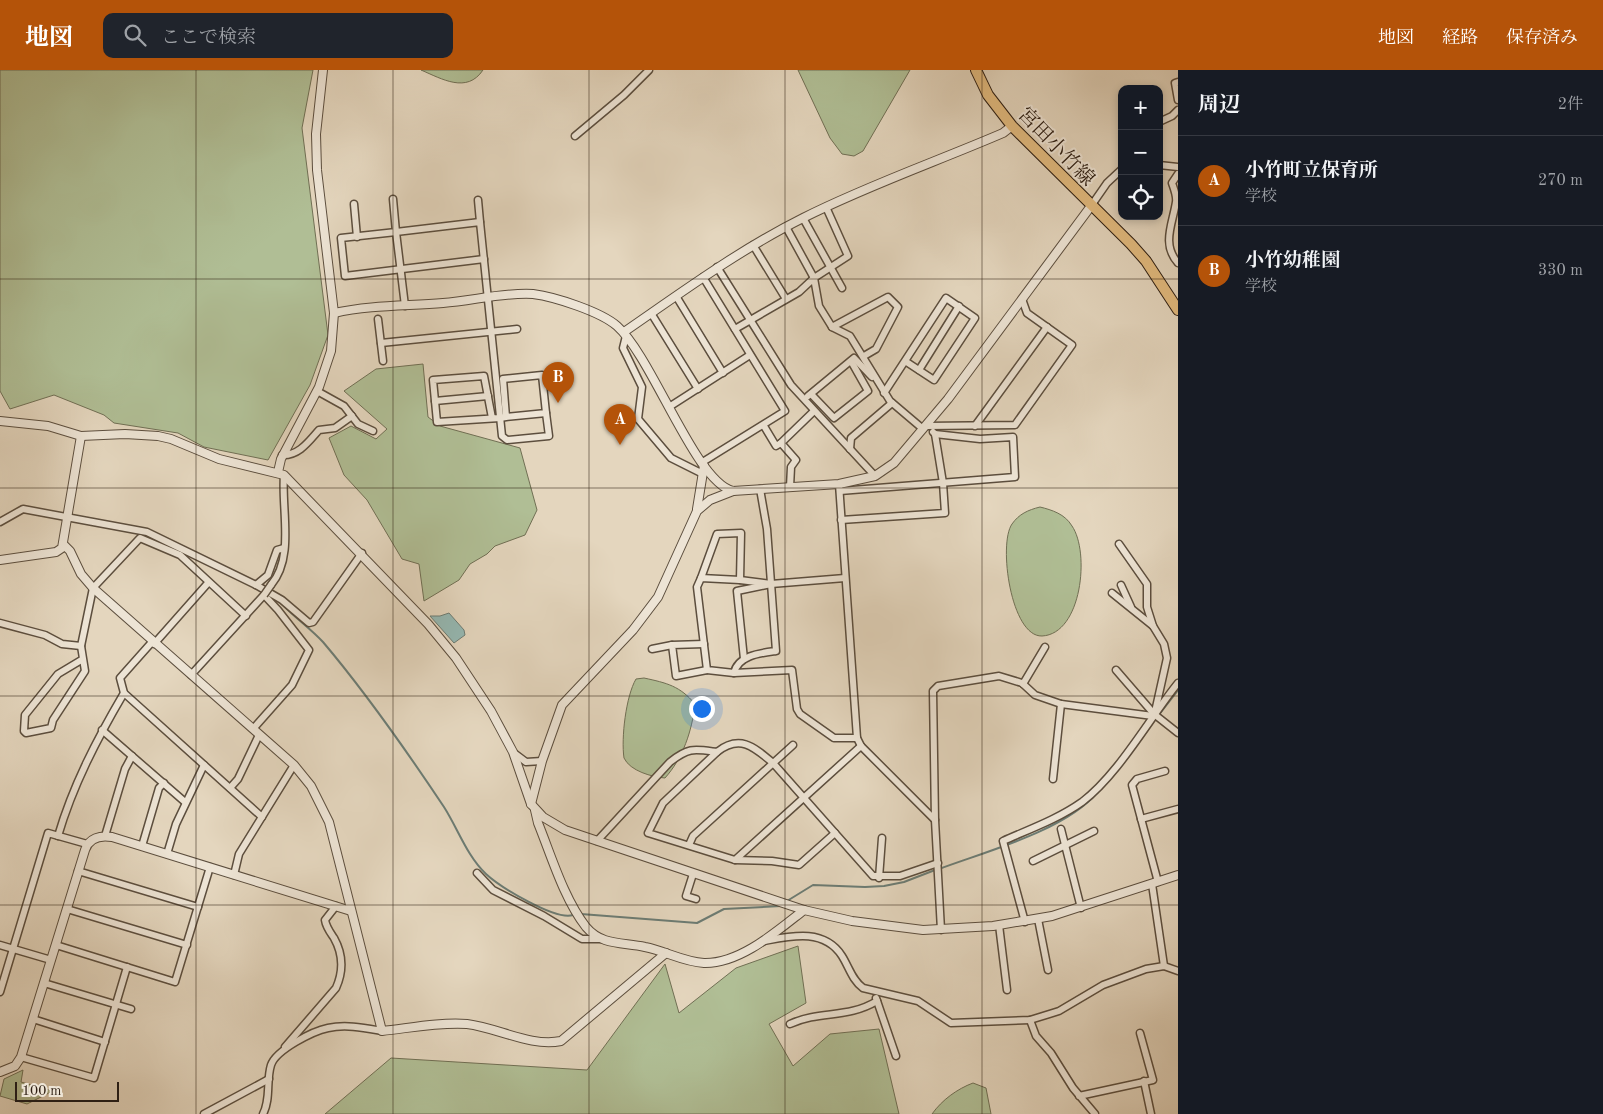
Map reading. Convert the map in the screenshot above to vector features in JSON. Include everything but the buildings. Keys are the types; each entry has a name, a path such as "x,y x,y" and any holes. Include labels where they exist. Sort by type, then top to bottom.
{"main road":[{"name":"宮田小竹線","path":"976,70 988,95 1012,126 1146,261 1178,310"}],"street":[{"path":"191,675 246,616 279,576 284,548 282,456 317,391 331,351 334,313 317,170 316,134 323,70"},
{"path":"575,136 624,95 649,70"},
{"path":"1178,82 1175,83 1178,100"},
{"path":"1163,120 1172,116 1178,110"},
{"path":"703,468 671,458 638,419 642,387 623,348 625,334 651,313 717,267 786,227 826,207 1003,133 1012,126"},
{"path":"1163,166 1178,167"},
{"path":"840,488 875,476 894,463 924,428 1107,183 1118,173"},
{"path":"1178,174 1172,183 1176,203 1169,227 1178,264"},
{"path":"393,199 405,306"},
{"path":"478,200 503,418"},
{"path":"354,204 357,237"},
{"path":"735,329 749,319 799,292 814,278 848,256 826,207"},
{"path":"803,218 842,288"},
{"path":"480,222 341,238 345,276 484,259"},
{"path":"334,313 352,309 533,294 547,297 605,318 625,334 654,377 703,468 720,486 733,490 790,487 840,488 1015,478 1013,437 980,439 935,434 924,428 892,403 878,384 864,356 850,336 832,327 819,306 814,278 786,227"},
{"path":"753,245 786,298"},
{"path":"717,267 790,385 813,412 875,476"},
{"path":"533,807 542,761 562,704 633,630 658,597 697,511 703,468 785,411 703,277"},
{"path":"676,296 723,373"},
{"path":"832,327 888,297 898,308 876,349 864,356"},
{"path":"884,393 946,298 975,318 934,380 905,361"},
{"path":"924,428 1015,425 1072,345 1027,313 1022,299"},
{"path":"919,370 959,306"},
{"path":"651,313 698,389"},
{"path":"378,319 383,361"},
{"path":"975,426 1047,327"},
{"path":"381,344 517,329"},
{"path":"669,408 750,355"},
{"path":"804,400 854,358 878,384"},
{"path":"811,394 834,418 868,391 851,361"},
{"path":"542,375 549,436 507,440 502,436 503,418 503,379 542,375"},
{"path":"492,418 484,376 433,380 437,422 503,418 546,413"},
{"path":"317,391 344,406 358,424 372,431"},
{"path":"435,401 488,396"},
{"path":"850,449 851,438 892,403"},
{"path":"764,426 776,446 813,412"},
{"path":"282,456 290,456 301,449 319,430 335,428 352,416"},
{"path":"1,420 48,426 81,436 126,434 158,436 171,439 219,459 281,473 362,554 428,624 456,658 491,711 513,752 538,823 574,908 587,928 600,939 610,943 646,947 699,962 711,962 741,954 804,910"},
{"path":"841,520 944,513 943,483 935,434"},
{"path":"0,560 56,552 64,545 81,436"},
{"path":"781,443 796,460 790,467 790,487"},
{"path":"840,488 857,738 861,746 935,820"},
{"path":"734,673 736,666 744,659 776,651 767,529 760,489"},
{"path":"697,511 710,500 733,490"},
{"path":"0,522 24,509 147,532 282,600 311,623 362,554"},
{"path":"707,670 697,587 717,534 741,533 740,580"},
{"path":"83,659 58,674 25,715 24,731 26,733 51,728 54,720 85,671 81,646 93,588 140,538 180,555 208,583 246,616"},
{"path":"1119,544 1147,584 1147,607 1153,626 1164,644 1167,658 1163,682 1155,703 1154,715"},
{"path":"64,545 70,551 81,574 93,588 153,643 294,765 311,786 329,822 382,1030"},
{"path":"256,586 268,575 277,550 284,548"},
{"path":"701,578 771,584"},
{"path":"744,659 738,591 771,584 845,578"},
{"path":"208,583 120,678 124,693 262,816"},
{"path":"1121,585 1131,608"},
{"path":"1112,592 1153,626"},
{"path":"230,788 238,779 256,732 292,685 308,650 278,610 264,595"},
{"path":"0,623 44,635 62,644 81,646"},
{"path":"652,649 672,645 704,644"},
{"path":"672,645 676,676 707,670 734,673 792,670 797,709 800,714 834,738 857,738"},
{"path":"1023,684 1045,647"},
{"path":"1116,670 1154,715 1178,733"},
{"path":"941,930 935,820 933,691 938,686 999,676 1012,679 1023,684 1035,695 1061,704 1154,715"},
{"path":"1025,922 1003,841 1063,815 1102,784 1178,683"},
{"path":"58,836 68,802 102,730 124,693"},
{"path":"1053,779 1061,704"},
{"path":"102,730 185,802"},
{"path":"835,834 799,865 772,861 735,860 648,832 663,803 717,752 726,745 737,742 758,750 773,763 873,876 879,878 900,876 938,863"},
{"path":"688,845 693,836 793,745"},
{"path":"735,860 861,746"},
{"path":"597,841 670,762 682,752 689,749 717,752"},
{"path":"513,752 526,762 542,761"},
{"path":"106,836 125,768 132,756"},
{"path":"168,854 176,824 204,765"},
{"path":"234,874 239,854 294,765"},
{"path":"1164,966 1155,883 1132,782 1165,770"},
{"path":"142,846 159,788 164,784"},
{"path":"533,807 551,823 693,874 826,916 897,927 941,930 999,926 1025,922 1081,908 1178,875"},
{"path":"1141,819 1178,809"},
{"path":"1061,829 1081,908"},
{"path":"1033,861 1094,831"},
{"path":"0,992 48,832 87,844"},
{"path":"0,1072 15,1066 21,1057 87,844 94,839 106,836 142,846 351,911"},
{"path":"879,878 882,838"},
{"path":"56,945 175,982 210,867"},
{"path":"78,871 198,907"},
{"path":"477,873 493,890 544,916 582,939 600,939"},
{"path":"693,874 686,896 696,899"},
{"path":"264,1114 268,1106 272,1061 336,988 340,979 340,949 326,926 325,920 336,906"},
{"path":"67,908 187,945"},
{"path":"1038,919 1048,970"},
{"path":"999,926 1007,990"},
{"path":"760,942 802,935 822,939 832,945 841,955 858,984 868,991 918,1001 951,1023 1030,1020 1059,1011 1103,985 1146,969 1164,966 1178,971"},
{"path":"0,944 51,960"},
{"path":"283,1050 328,1028 363,1027 382,1030 465,1024 494,1029 539,1043 561,1041 666,953"},
{"path":"21,1057 94,1078 127,967"},
{"path":"44,983 131,1010"},
{"path":"874,992 896,1056"},
{"path":"790,1024 807,1017 854,1012 877,1001"},
{"path":"33,1019 105,1042"},
{"path":"1030,1020 1036,1036 1051,1053 1079,1096 1095,1114"},
{"path":"1079,1096 1153,1080 1140,1033"},
{"path":"204,1114 269,1079"},
{"path":"1144,1081 1151,1114"}],"green space":[{"path":"0,70 313,70 302,128 328,335 310,385 268,460 204,447 178,433 114,423 104,415 54,395 10,409 0,391"},
{"path":"421,70 483,70 477,77 462,83 446,80"},
{"path":"798,70 910,70 863,151 854,156 842,154 830,138"},
{"path":"423,364 428,417 440,426 520,448 537,510 525,535 495,546 487,554 470,564 459,580 424,601 419,564 402,559 367,500 344,475 329,438 351,426 376,439 387,429 344,391 376,369"},
{"path":"1040,507 1054,511 1069,522 1078,538 1081,554 1079,590 1074,607 1066,622 1056,632 1042,636 1031,632 1022,622 1015,606 1010,588 1006,550 1012,524 1024,513"},
{"path":"644,678 678,689 695,704 686,744 677,762 665,778 648,775 636,770 624,758 624,729 629,696 636,679"},
{"path":"798,946 806,1003 769,1024 793,1066 830,1034 879,1029 899,1114 325,1114 391,1058 587,1070 665,964 679,1013 736,968"},
{"path":"23,1070 21,1082 53,1091 27,1104 0,1096 4,1079"},
{"path":"973,1083 986,1088 991,1114 932,1114 950,1096 961,1088"}],"water":[{"path":"449,613 464,630 465,635 454,643 430,616 440,616"}],"waterway":[{"path":"281,603 323,642 371,702 444,807 479,867 493,880 528,902 554,913 573,915"},
{"path":"1158,716 1178,690"},
{"path":"939,869 1045,829 1066,818 1098,792"},
{"path":"787,901 813,885 884,886 904,882 935,870"},
{"path":"581,914 697,923 724,909 781,906"}],"place":[{"name":"小竹幼稚園","path":"558,403"},
{"name":"小竹町立保育所","path":"620,445"}]}
